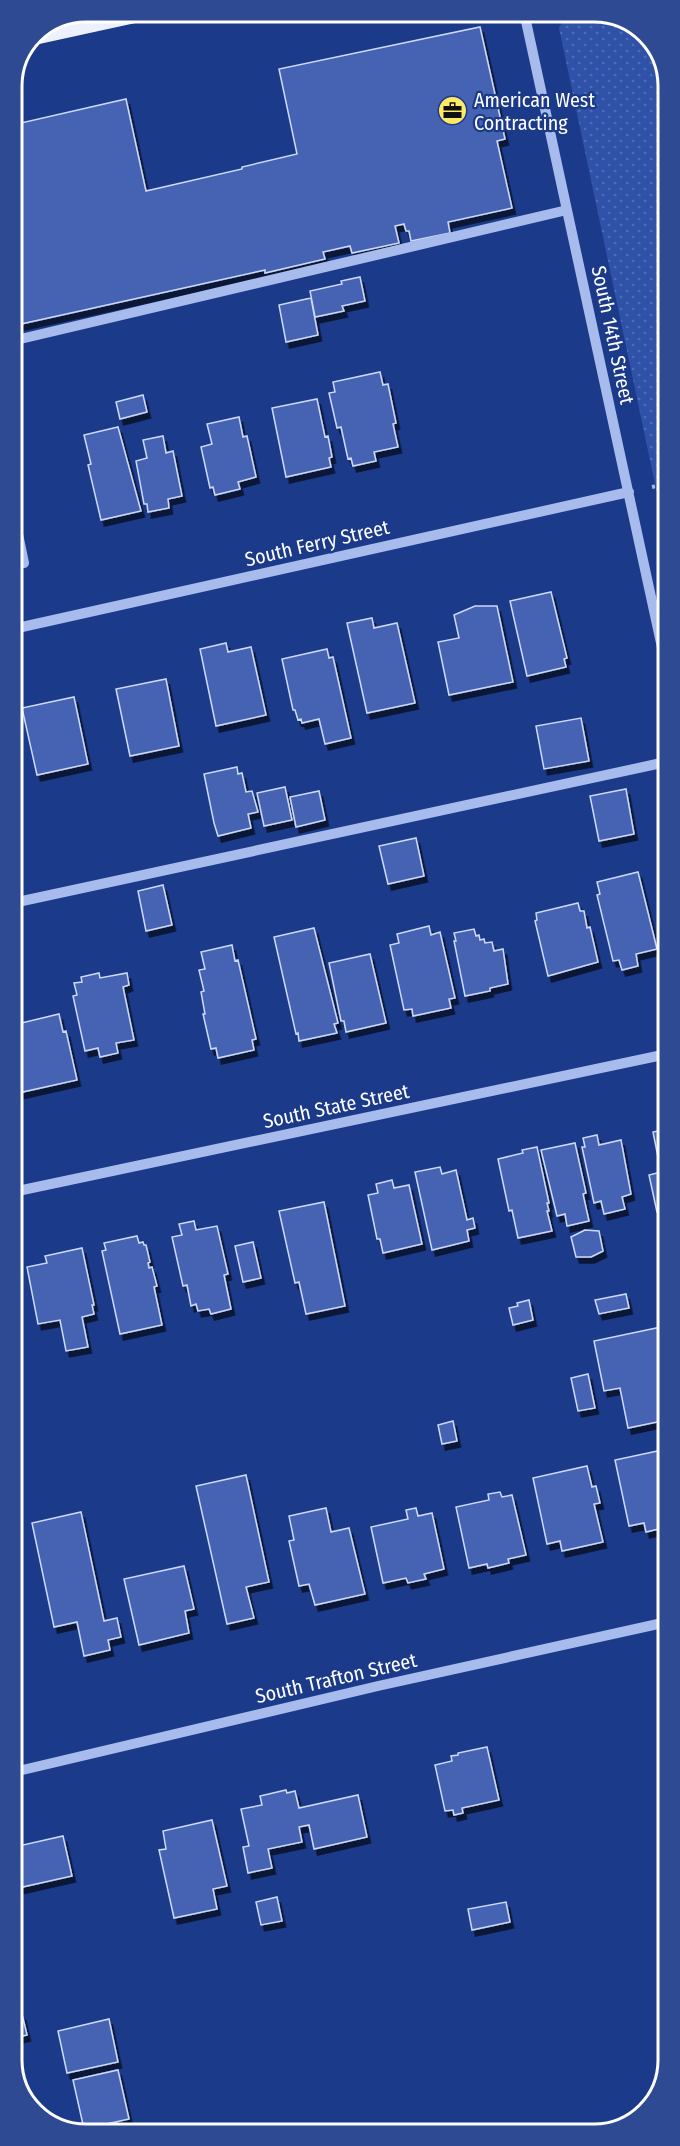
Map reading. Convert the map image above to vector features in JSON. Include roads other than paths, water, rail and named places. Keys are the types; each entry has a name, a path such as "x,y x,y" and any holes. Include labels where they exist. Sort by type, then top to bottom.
{"street":[{"name":"South 14th Street","path":"526,23 658,629"},
{"path":"22,339 567,210"},
{"name":"South Ferry Street","path":"22,627 628,492"},
{"path":"22,553 24,563"},
{"path":"22,901 658,764"},
{"name":"South State Street","path":"22,1190 658,1056"},
{"name":"South Trafton Street","path":"22,1770 378,1686 658,1624"}],"place":[{"name":"American West Contracting","path":"453,111"}]}
